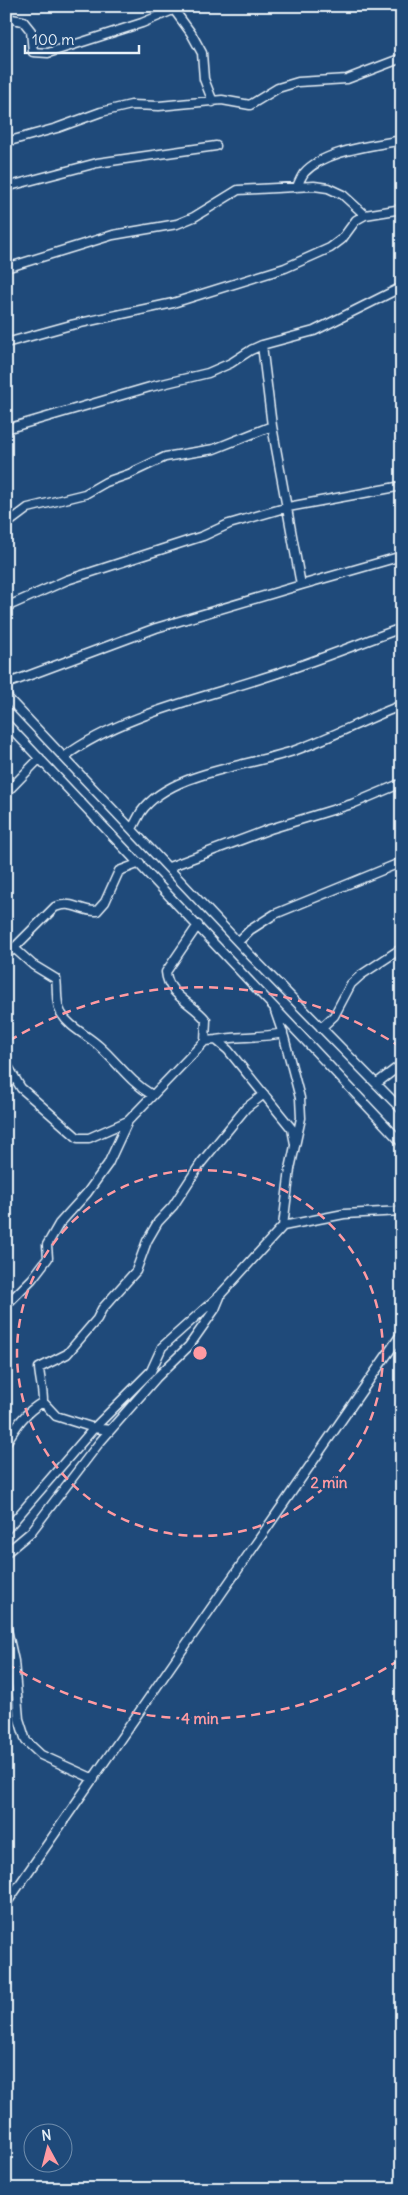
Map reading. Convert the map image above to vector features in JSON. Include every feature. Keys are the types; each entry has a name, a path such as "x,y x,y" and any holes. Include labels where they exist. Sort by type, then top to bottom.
{"street":[{"path":"6,18 23,21 31,31 32,52 48,53 142,23 172,8 191,33 202,53 204,79 213,102"},
{"path":"6,142 131,104 159,106 222,100 250,105 278,88 298,82 347,79 402,58"},
{"path":"297,187 303,174 316,163 345,151 402,140"},
{"path":"6,187 97,163 216,146"},
{"path":"6,268 113,235 177,224 194,217 238,190 297,187 328,188 343,195 364,215"},
{"path":"6,343 63,326 173,303 285,268 330,248 342,240 356,220 364,215 402,209"},
{"path":"6,429 150,387 208,373 231,363 262,345 314,331 402,286"},
{"path":"262,345 272,426 301,585"},
{"path":"6,521 12,520 28,508 85,494 106,482 129,474 165,457 214,449 272,426"},
{"path":"6,607 67,580 203,536 228,524 288,507 402,486"},
{"path":"6,684 156,628 402,556"},
{"path":"64,757 93,739 133,721 328,656 402,628"},
{"path":"6,696 320,1028 402,1110"},
{"path":"132,829 142,812 152,801 166,791 192,779 296,750 402,705"},
{"path":"6,723 402,1143"},
{"path":"6,793 40,758"},
{"path":"169,867 270,829 352,804 402,783"},
{"path":"238,942 250,930 275,914 402,862"},
{"path":"6,954 55,907 68,904 97,911 105,902 119,871 140,863"},
{"path":"6,1305 32,1279 48,1258 46,1245 59,1224 87,1193 108,1164 128,1121 205,1040 206,1020 194,1006 174,992 166,972 198,925"},
{"path":"14,948 33,965 56,979 58,1003 61,1012 71,1024 99,1046 131,1080 152,1095"},
{"path":"320,1028 334,1016 351,984 361,975 402,948"},
{"path":"6,1530 94,1428 151,1371 162,1347 220,1295 283,1226 290,1169 301,1118 300,1098 274,1006"},
{"path":"205,1040 283,1034"},
{"path":"216,1040 228,1050 292,1129 295,1144"},
{"path":"6,1063 21,1088 78,1138 89,1138 128,1121"},
{"path":"377,1083 402,1064"},
{"path":"6,1087 12,1075"},
{"path":"110,1430 94,1428 56,1416 43,1402 43,1387 38,1380 39,1368 67,1354 76,1345 97,1319 102,1309 136,1271 147,1241 158,1222 173,1206 202,1163 246,1108 264,1094"},
{"path":"283,1226 344,1214 402,1212"},
{"path":"6,1553 30,1532 110,1430 156,1378 189,1346 215,1309 220,1295"},
{"path":"6,1904 401,1334"},
{"path":"6,1443 18,1422 31,1409 43,1402"},
{"path":"6,1625 14,1661 19,1719 26,1741 41,1755 94,1779"}]}
